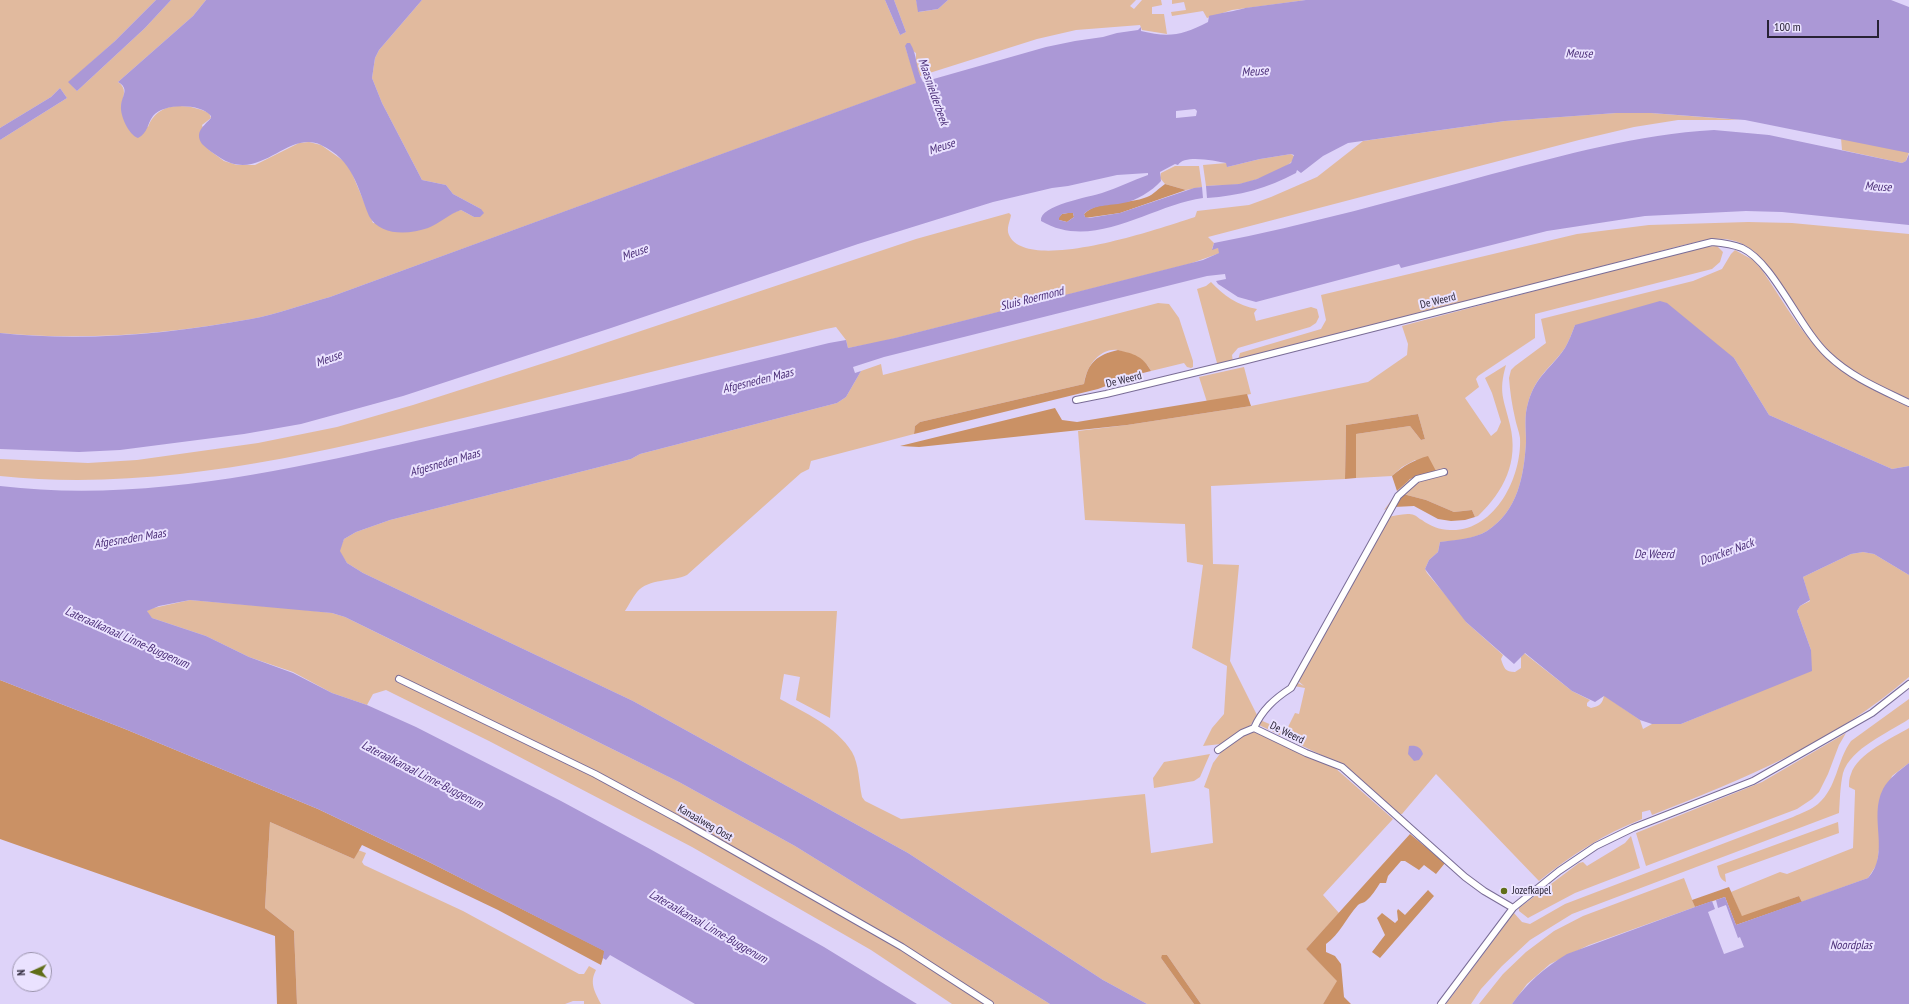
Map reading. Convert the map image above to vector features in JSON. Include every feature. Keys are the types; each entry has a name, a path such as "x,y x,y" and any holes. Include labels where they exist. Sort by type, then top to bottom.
{"street":[{"name":"De Weerd","path":"1076,400 1236,362 1712,242 1729,244 1743,248 1754,256 1765,268 1813,339 1827,354 1851,374 1909,403"},
{"name":"De Weerd","path":"1444,472 1416,479 1398,496 1290,688 1275,699 1260,715 1254,728 1306,753 1342,767 1465,877 1484,891 1513,908"},
{"name":"Kanaalweg Oost","path":"399,679 595,774 678,819 902,947 990,1004"},
{"path":"1441,1004 1513,908 1559,872 1596,846 1633,828 1753,782 1866,716 1909,684"},
{"path":"1218,750 1242,733 1254,728"}],"shaded area":[{"path":"0,0 156,0 115,41 69,82 77,91 145,28 171,0 206,0 193,16 118,82 124,90 121,106 148,127 159,112 174,106 192,107 209,113 211,118 202,125 209,150 224,161 237,165 255,165 299,143 309,142 321,145 348,164 373,223 429,227 451,213 461,210 474,217 481,209 453,194 446,185 422,180 382,103 372,78 375,58 379,50 422,0 885,0 900,35 906,32 894,0 916,0 919,12 938,9 948,0 1136,0 1130,6 1134,9 1142,0 1161,0 1162,5 1152,7 1152,14 1164,14 1167,34 1142,30 1140,25 1076,30 1037,39 920,76 916,65 916,53 905,46 917,83 330,297 251,319 189,329 126,335 63,336 0,333 0,140 67,98 60,88 51,97 0,128"},
{"path":"1172,0 1306,0 1232,10 1207,18 1203,11 1172,16 1171,12 1186,10 1184,2 1172,4"},
{"path":"1616,113 1651,113 1741,120 1678,120 1634,127 1579,140 1208,237 1214,243 1212,249 1218,248 1220,253 1189,264 880,342 848,348 846,340 836,327 365,441 244,465 184,474 123,479 61,480 0,476 0,459 88,463 137,460 258,443 337,427 413,405 569,355 916,239 1009,213 1011,215 1008,227 1009,235 1021,246 1041,250 1068,250 1097,245 1155,230 1195,217 1197,211 1249,205 1271,197 1317,177 1363,141 1505,121"},
{"path":"1841,138 1909,152 1906,161 1902,163 1842,150"},
{"path":"1291,154 1295,157 1286,166 1262,177 1240,184 1206,186 1203,165 1227,163 1227,167 1260,159"},
{"path":"1175,166 1199,166 1202,187 1186,190 1165,184 1160,178 1161,173"},
{"path":"1165,184 1186,190 1120,213 1085,218 1084,214 1090,209 1106,204 1131,201 1147,197"},
{"path":"1073,213 1074,217 1067,222 1059,220 1058,218 1062,214"},
{"path":"1748,222 1792,223 1909,234 1909,399 1868,379 1839,360 1816,335 1793,304 1775,275 1760,257 1742,244 1725,239 1712,239 1692,243 1238,360 1240,353 1321,329 1326,320 1321,295 1577,234 1649,225"},
{"path":"1717,246 1723,252 1720,262 1712,269 1535,314 1535,338 1478,376 1476,379 1479,387 1465,398 1491,436 1497,431 1501,422 1492,393 1485,378 1506,365 1502,389 1510,425 1512,451 1511,463 1502,486 1478,516 1475,517 1472,510 1454,512 1426,500 1403,494 1389,508 1384,510 1406,481 1436,471 1415,460 1402,467 1392,476 1356,478 1356,434 1410,426 1421,440 1425,439 1418,414 1346,425 1345,479 1211,486 1213,564 1239,565 1230,661 1257,715 1250,726 1221,744 1203,746 1212,728 1224,714 1227,666 1192,648 1203,565 1187,562 1185,524 1085,520 1078,431 1251,406 1368,382 1407,355 1408,344 1402,326 1647,261 1703,247"},
{"path":"1735,250 1753,260 1762,270 1805,334 1837,367 1872,389 1909,407 1909,466 1892,469 1769,415 1734,358 1575,325 1565,348 1539,379 1531,393 1526,413 1526,442 1521,480 1512,503 1506,513 1497,523 1482,534 1470,538 1440,542 1438,552 1429,560 1425,569 1464,617 1466,622 1503,655 1501,659 1507,670 1515,672 1521,668 1521,657 1524,653 1572,691 1590,700 1587,703 1587,706 1591,708 1602,703 1604,695 1640,720 1643,729 1652,724 1681,724 1742,699 1811,650 1797,611 1800,606 1810,601 1803,577 1851,554 1863,552 1874,554 1909,575 1909,677 1850,721 1819,740 1754,773 1652,815 1650,810 1642,812 1642,819 1601,838 1563,862 1539,881 1436,774 1402,814 1399,814 1344,766 1259,725 1260,720 1286,731 1295,713 1299,714 1305,688 1294,686 1296,682 1304,686 1298,681 1387,517 1411,514 1428,524 1446,530 1466,528 1480,522 1492,512 1503,499 1511,485 1516,469 1520,438 1515,420 1509,378 1511,370 1515,366 1546,343 1541,319 1693,281 1722,269"},
{"path":"1211,282 1237,303 1257,309 1254,313 1256,321 1311,307 1317,309 1319,317 1316,323 1310,327 1238,348 1232,355 1233,362 1218,364 1197,289 1206,286"},
{"path":"1158,303 1169,304 1179,318 1193,361 1193,367 1187,367 1184,363 1151,371 1145,362 1140,359 1120,350 1111,350 1099,355 1091,365 1087,371 1084,384 920,422 915,426 914,434 811,461 809,469 801,473 687,575 648,584 635,594 625,611 837,611 830,718 796,700 800,677 784,674 780,699 810,715 829,727 838,735 852,752 857,768 862,797 865,801 901,819 1145,794 1151,853 1213,843 1209,789 1204,787 1213,763 1222,751 1232,741 1251,732 1257,732 1334,767 1393,819 1323,895 1339,913 1306,949 1338,981 1323,1004 1201,1004 1167,955 1163,955 1161,958 1194,1004 1147,1004 1103,980 908,853 633,701 363,573 347,563 339,551 344,539 356,532 390,520 631,459 640,454 837,403 846,397 861,371 881,364 883,375"},
{"path":"1118,350 1138,356 1145,362 1151,371 1135,375 1098,389 914,434 915,426 920,422 1084,384 1088,370 1099,357"},
{"path":"1244,367 1251,394 1207,402 1199,377"},
{"path":"1247,394 1251,406 1127,425 919,447 900,446 1055,408 1062,420 1077,422"},
{"path":"1418,414 1425,439 1421,440 1410,426 1356,434 1356,478 1345,479 1346,425"},
{"path":"1428,456 1436,471 1410,479 1397,491 1392,476 1400,469 1418,459"},
{"path":"1403,494 1426,500 1454,512 1472,510 1475,517 1465,520 1451,521 1438,519 1414,506 1394,507"},
{"path":"190,600 297,609 332,613 345,617 679,782 795,846 1050,1004 995,1004 847,911 649,800 429,690 398,677 395,681 586,773 654,808 913,957 985,1004 952,1004 871,950 692,847 489,741 386,690 373,694 367,705 332,693 293,672 249,657 206,636 152,618 147,611 149,609"},
{"path":"0,680 125,729 318,809 425,860 605,951 601,965 498,910 362,845 354,859 270,822 265,908 294,931 297,1004 277,1004 275,936 0,839"},
{"path":"1909,699 1909,719 1871,742 1847,764 1842,778 1839,813 1572,914 1530,940 1502,966 1481,989 1471,1004 1446,1004 1514,913 1522,922 1530,924 1565,904 1793,817 1812,808 1818,804 1829,790 1846,749 1851,741"},
{"path":"1909,728 1909,763 1892,776 1879,808 1879,849 1877,864 1868,878 1802,902 1799,896 1742,917 1731,892 1780,872 1787,874 1853,848 1855,790 1849,787 1849,779 1851,774 1860,760 1868,753"},
{"path":"1846,733 1839,745 1828,774 1819,792 1812,799 1797,809 1646,866 1636,833 1762,782"},
{"path":"1210,754 1200,777 1194,781 1154,788 1153,778 1164,762"},
{"path":"270,822 354,859 358,850 366,853 362,862 364,865 463,911 579,974 584,974 589,966 596,970 593,983 601,1004 584,1004 584,1001 573,1001 565,1004 297,1004 294,931 265,908"},
{"path":"1838,822 1839,833 1725,874 1726,882 1720,876 1717,866"},
{"path":"1410,834 1445,863 1436,874 1424,865 1419,870 1405,861 1401,861 1388,876 1386,883 1380,883 1365,902 1358,905 1335,936 1326,944 1326,952 1335,956 1341,964 1344,997 1351,1004 1323,1004 1337,981 1306,949"},
{"path":"1631,836 1640,868 1575,893 1528,918 1519,911 1519,908 1579,863 1583,862 1587,866 1625,843"},
{"path":"1684,878 1695,907 1589,945 1550,964 1527,984 1512,1004 1479,1004 1503,974 1526,952 1554,931 1583,916"},
{"path":"1729,887 1742,916 1799,896 1802,902 1736,925 1725,897 1695,907 1692,900"},
{"path":"1428,890 1434,896 1380,958 1372,952 1385,935 1377,918 1382,913 1395,923 1398,920 1398,909 1405,915"},
{"path":"1162,955 1167,955 1201,1004 1194,1004 1161,958"}],"water":[{"path":"156,0 171,0 145,28 77,91 68,82 115,41"},
{"path":"206,0 422,0 379,50 375,58 372,78 382,103 422,180 446,185 453,194 481,209 484,213 480,217 474,217 461,210 428,228 403,233 387,230 374,223 369,216 357,184 347,166 332,151 321,145 309,142 296,144 273,156 247,165 234,164 219,157 202,144 199,133 211,116 206,112 191,107 173,107 158,112 151,119 144,134 138,138 131,133 126,125 121,110 124,87 118,82 193,16"},
{"path":"885,0 894,0 906,32 900,35"},
{"path":"916,0 948,0 938,9 918,12"},
{"path":"1306,0 1891,0 1909,7 1909,153 1745,120 1651,113 1616,113 1505,121 1348,143 1323,156 1301,173 1297,170 1296,173 1264,187 1219,197 1207,198 1206,186 1239,184 1257,179 1291,163 1294,155 1291,154 1260,159 1227,167 1226,163 1193,159 1181,162 1178,165 1175,164 1160,172 1161,181 1144,195 1128,202 1092,208 1084,214 1085,217 1089,218 1120,213 1194,188 1202,187 1203,198 1183,202 1122,224 1102,229 1081,231 1061,229 1041,221 1043,215 1048,210 1056,206 1108,191 1148,175 1148,173 1117,175 993,202 858,244 611,328 403,396 301,424 244,434 120,450 79,452 0,449 0,333 63,337 126,335 189,329 261,317 330,297 916,83 905,46 907,43 910,43 913,48 920,77 923,82 1046,47 1138,30 1141,27 1141,31 1151,33 1168,35 1176,34 1191,30 1208,22 1209,16 1245,8","holes":["1195,109 1197,111 1196,116 1176,118 1176,111","1073,213 1074,217 1067,222 1059,220 1062,214"]},
{"path":"60,88 67,98 0,140 0,128 51,97"},
{"path":"1714,130 1769,135 1902,163 1906,161 1909,154 1909,225 1782,212 1746,211 1645,216 1547,231 1401,268 1399,264 1256,302 1238,297 1218,284 1216,281 1226,279 1225,274 1207,276 884,357 853,367 855,373 861,371 846,397 837,403 640,454 631,459 390,520 356,532 344,539 340,551 347,563 363,573 633,701 908,853 1103,980 1147,1004 1050,1004 795,846 679,782 345,617 332,613 190,600 159,606 147,611 152,618 206,636 249,657 293,673 332,693 367,705 416,727 561,801 650,849 824,947 917,1004 695,1004 610,955 606,960 603,958 604,951 425,860 318,809 125,729 0,680 0,486 53,490 106,490 159,487 212,481 316,463 523,417 829,343 846,340 848,348 895,338 1203,260 1219,253 1218,248 1212,250 1214,243 1319,220 1602,146 1686,132"},
{"name":"De Weerd","path":"1660,301 1667,303 1734,358 1769,415 1892,469 1909,466 1909,575 1874,554 1863,552 1851,554 1803,577 1810,600 1800,606 1797,611 1811,650 1812,671 1681,724 1652,724 1640,720 1604,696 1595,702 1572,691 1525,653 1514,664 1466,622 1425,569 1429,560 1438,552 1440,542 1458,540 1482,534 1497,523 1506,513 1517,492 1521,480 1526,442 1526,413 1531,393 1540,379 1565,348 1575,325"},
{"path":"1409,746 1416,746 1420,748 1423,754 1419,760 1414,761 1408,754"},
{"name":"Noordplas","path":"1909,763 1909,1004 1512,1004 1537,976 1567,954 1695,907 1712,901 1715,909 1708,912 1724,954 1744,947 1740,937 1738,938 1726,905 1718,908 1716,900 1725,897 1736,925 1868,878 1875,868 1878,858 1879,800 1888,781"}],"place":[{"name":"Jozefkapel","path":"1504,891"}],"water label":[{"name":"Meuse","path":"1579,54"},
{"name":"Meuse","path":"1255,72"},
{"name":"Maasnielderbeek","path":"933,92"},
{"name":"Meuse","path":"942,147"},
{"name":"Meuse","path":"1878,187"},
{"name":"Meuse","path":"635,253"},
{"name":"Sluis Roermond","path":"1032,299"},
{"name":"Meuse","path":"329,359"},
{"name":"Afgesneden Maas","path":"758,381"},
{"name":"Afgesneden Maas","path":"445,463"},
{"name":"Afgesneden Maas","path":"130,539"},
{"name":"Doncker Nack","path":"1727,552"},
{"name":"Lateraalkanaal Linne-Buggenum","path":"127,638"},
{"name":"Lateraalkanaal Linne-Buggenum","path":"422,775"},
{"name":"Lateraalkanaal Linne-Buggenum","path":"708,927"}]}
